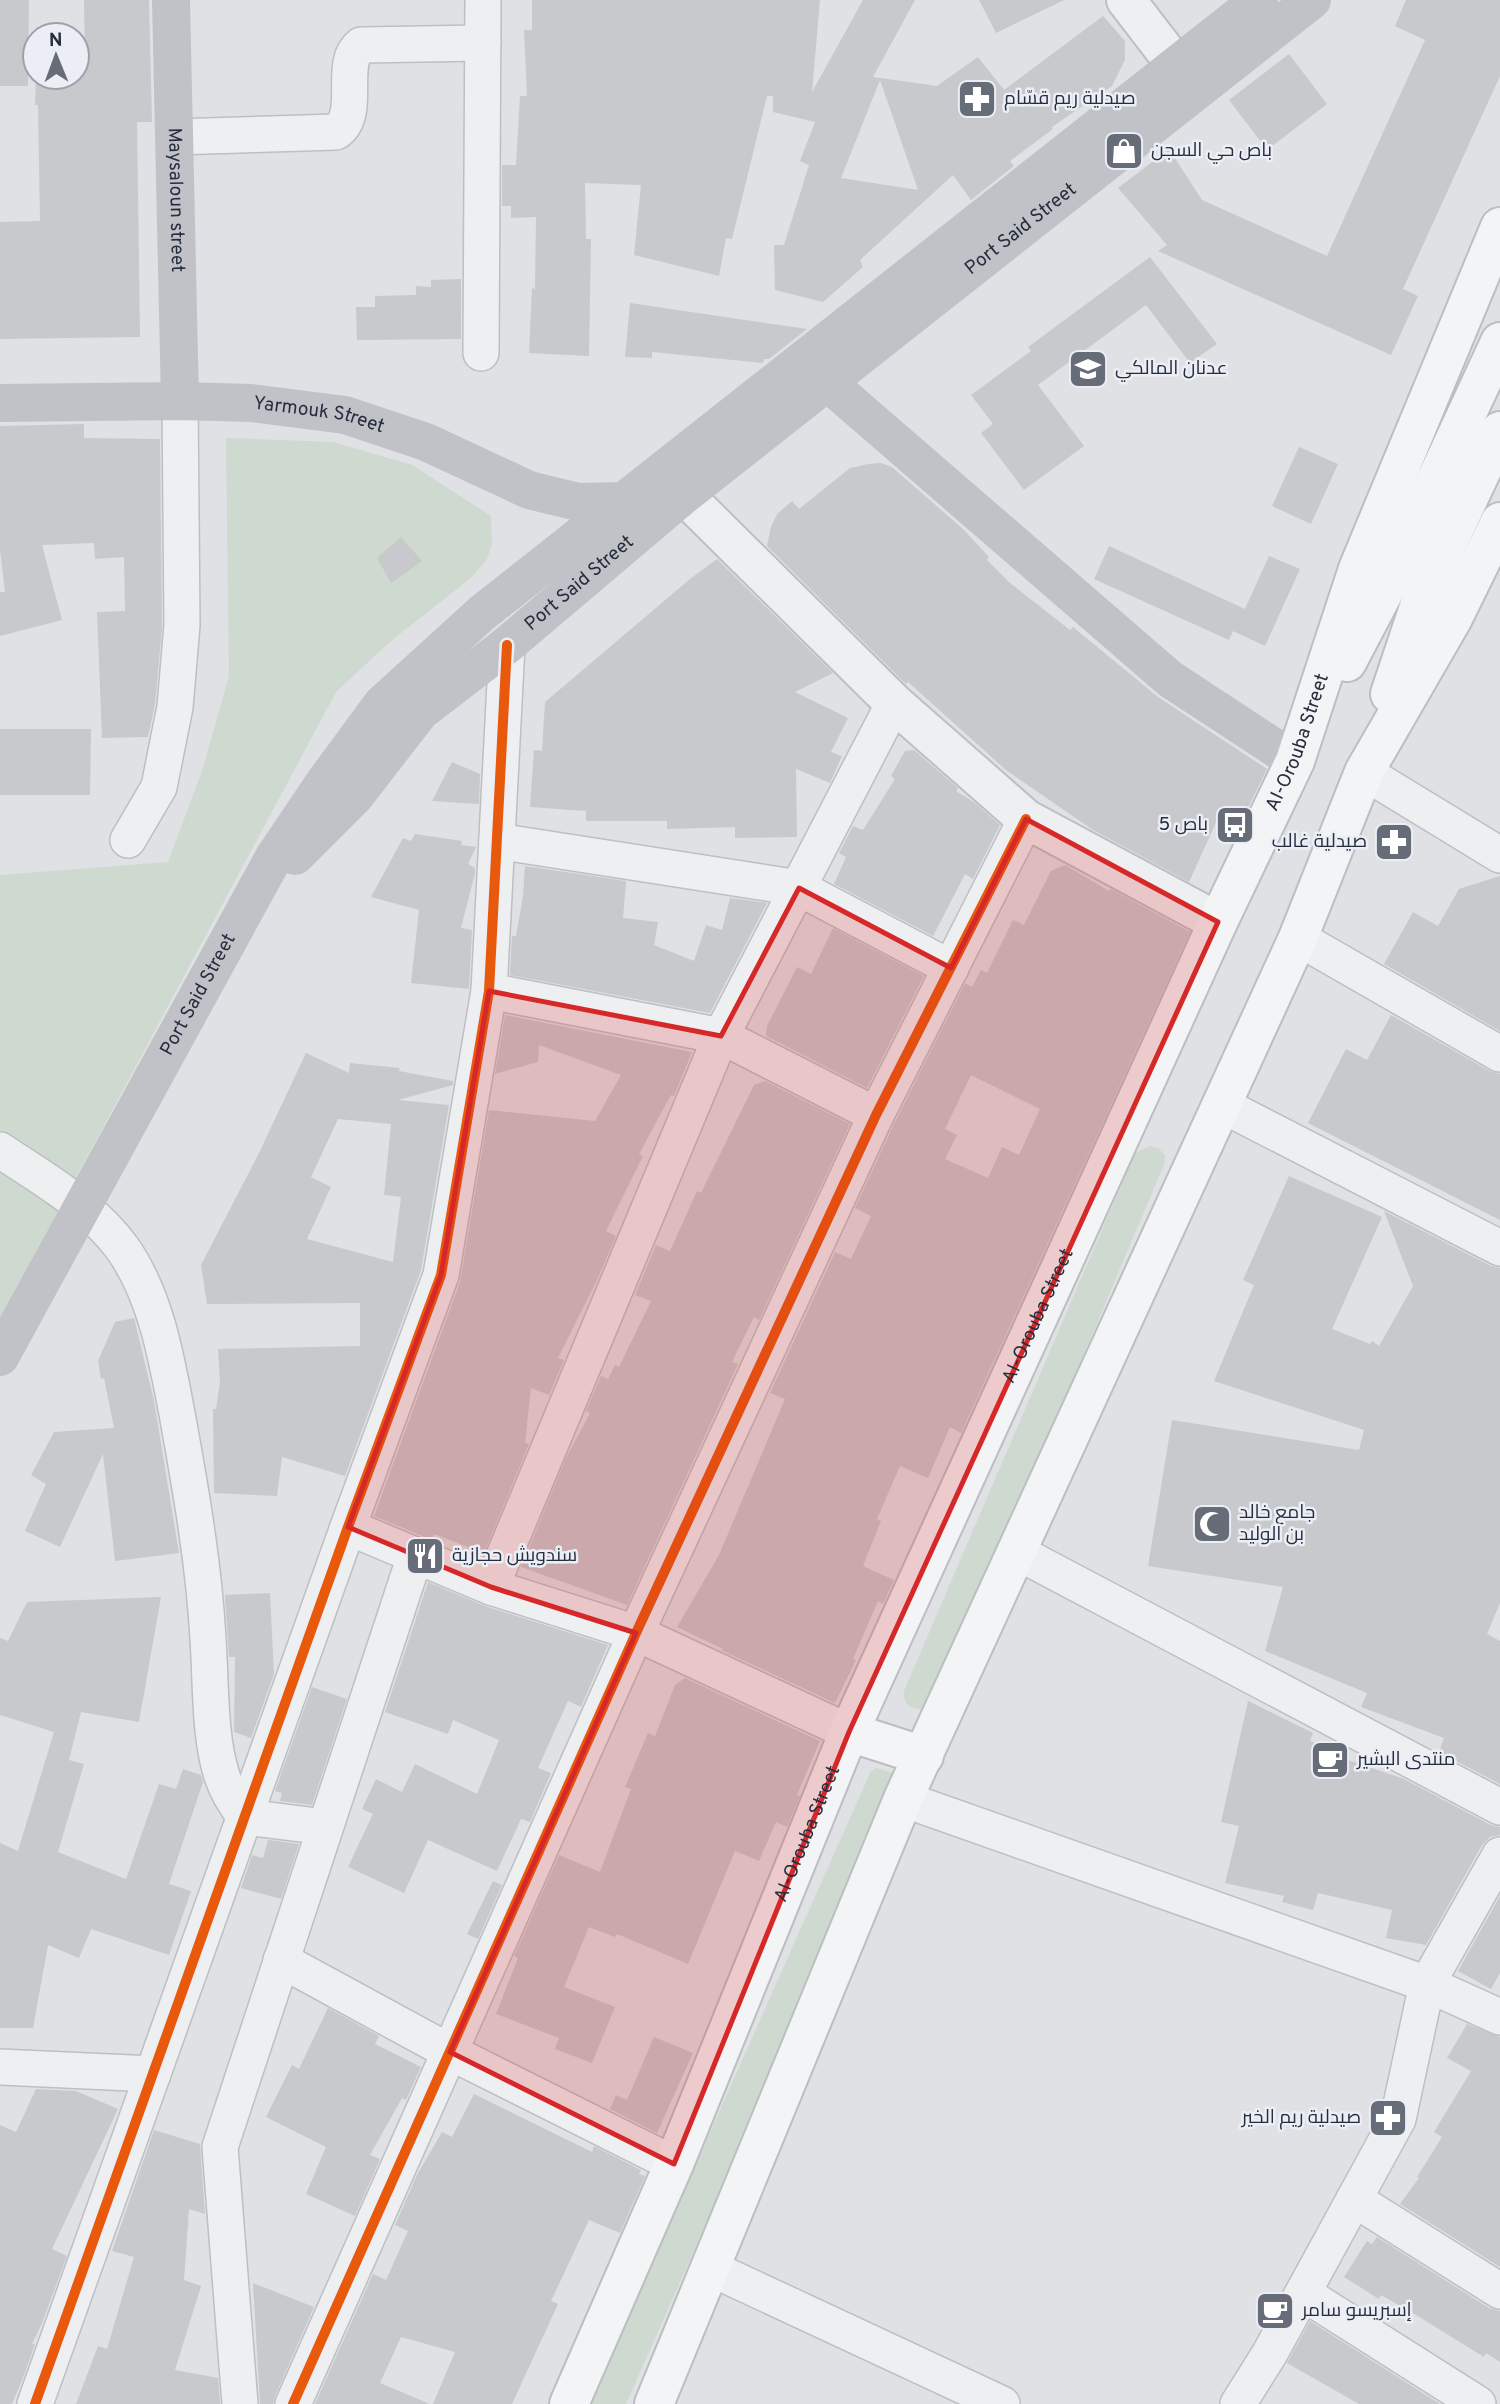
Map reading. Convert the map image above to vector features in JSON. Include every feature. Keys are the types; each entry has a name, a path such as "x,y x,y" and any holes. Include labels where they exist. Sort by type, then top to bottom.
{"main road":[{"name":"Maysaloun street","path":"171,0 180,401"},
{"path":"247,905 274,857 382,704 482,613 1259,0"},
{"name":"Port Said Street","path":"0,1357 247,905 355,796 420,712 507,645 684,495 1312,0"},
{"name":"Al-Orouba Street","path":"569,2404 674,2164 849,1732 1218,922 1295,761 1358,569 1500,227"},
{"path":"828,383 1170,679 1295,761 1388,583 1500,342"},
{"name":"Yarmouk Street","path":"0,403 251,403 345,415 426,442 529,491 578,502 625,501"},
{"path":"653,2404 903,1799 1298,938 1364,772 1422,598 1500,431"},
{"path":"1364,772 1453,618 1500,522"},
{"path":"849,1732 924,1756"}],"street":[{"path":"481,353 483,0"},
{"path":"1126,0 1176,65"},
{"path":"174,137 336,132 346,122 352,60 356,49 361,45 483,43"},
{"path":"128,840 159,787 175,707 183,625 180,401"},
{"path":"684,495 894,703 1026,819 1218,922"},
{"path":"35,2404 348,1527 441,1275 489,991 507,645"},
{"path":"491,1587 721,1036 894,703"},
{"path":"1364,772 1500,855"},
{"path":"293,2404 636,1633 876,1115 1026,819"},
{"path":"497,841 799,888 951,968"},
{"path":"1298,938 1500,1054"},
{"path":"489,991 721,1036 876,1115"},
{"path":"1222,1105 1500,1248"},
{"path":"0,1150 82,1206 104,1226 138,1272 158,1327 181,1436 197,1532 218,1761 232,1798 245,1817 325,1827"},
{"path":"348,1527 491,1587 636,1633 849,1732"},
{"path":"1017,1552 1500,1807"},
{"path":"240,2404 220,2147 415,1556"},
{"path":"903,1799 1427,1984 1500,2017"},
{"path":"1238,2404 1270,2353 1398,2119 1427,1984 1500,1855"},
{"path":"281,1960 450,2052 674,2164"},
{"path":"0,2067 153,2074"},
{"path":"1354,2199 1500,2291"},
{"path":"710,2268 1002,2404"},
{"path":"1303,2293 1478,2404"}],"highlighted area":[{"path":"1026,819 1218,922 849,1732 674,2164 450,2052 636,1633 491,1587 348,1527 441,1275 489,991 721,1036 799,888 951,968"}],"shaded area":[{"path":"226,438 333,442 412,465 491,516 492,544 486,561 471,578 392,640 336,692 0,1320 0,875 168,862 202,771 229,676"},
{"path":"1150,1146 1158,1148 1165,1155 1165,1162 936,1705 925,1709 914,1708 906,1702 904,1691 1135,1153"},
{"path":"876,1768 897,1774 900,1785 626,2404 589,2404 871,1771"}],"building":[{"path":"0,0 29,0 29,21 21,21 21,86 0,86"},
{"path":"84,0 149,0 152,122 137,122 140,337 0,339 0,222 40,221 36,91 91,91 91,21 84,21"},
{"path":"532,0 820,0 812,92 863,0 915,0 873,77 937,86 978,57 1004,90 1103,16 1125,41 1125,60 1112,86 1052,127 1053,129 1010,161 1014,166 971,200 953,175 860,260 863,267 823,302 775,290 774,245 784,245 809,165 800,161 815,122 773,112 773,96 767,96 732,239 726,238 719,276 634,255 641,185 585,183 586,239 591,239 589,356 529,353 532,288 535,289 536,217 511,218 511,206 502,206 502,165 516,165 520,96 527,96 524,30 532,30","holes":["880,80 918,190 841,178"]},
{"path":"979,0 1064,0 996,33"},
{"path":"1406,0 1500,0 1500,76 1403,289 1418,296 1391,355 1158,251 1167,245 1118,188 1169,149 1202,200 1327,256 1425,40 1395,26"},
{"path":"1289,54 1327,104 1267,150 1229,100"},
{"path":"1150,257 1217,344 1190,363 1146,305 1038,385 1084,446 1024,490 981,433 993,424 971,395 1031,351 1028,347"},
{"path":"461,279 461,339 357,340 356,307 375,307 375,296 416,295 416,286 431,287 431,280"},
{"path":"630,303 807,329 769,359 764,359 763,363 652,352 652,358 625,357"},
{"path":"84,424 84,438 160,439 162,628 155,704 148,737 102,738 97,612 125,611 124,557 95,559 94,543 42,545 62,620 0,636 0,592 5,592 0,550 0,426"},
{"path":"1299,447 1338,464 1311,524 1272,506"},
{"path":"881,463 892,467 964,530 989,557 987,560 1010,583 1070,630 1073,627 1158,697 1267,769 1243,818 1223,807 1189,882 1093,830 1006,770 908,682 906,684 767,546 777,514 792,501 799,509 850,468"},
{"path":"401,537 422,561 391,583 377,558"},
{"path":"1109,546 1245,609 1269,556 1300,569 1265,646 1233,631 1229,640 1094,579"},
{"path":"717,559 833,673 795,692 848,718 831,752 842,756 830,783 796,769 797,837 735,838 735,827 667,829 667,821 586,821 586,811 530,807 534,750 542,751 545,702"},
{"path":"0,729 91,729 90,795 0,795"},
{"path":"914,750 958,788 956,791 975,803 1000,825 973,879 965,874 933,936 834,884 846,857 839,853 853,826 863,830 895,779 891,776 905,751"},
{"path":"452,762 480,774 479,804 432,801"},
{"path":"415,834 462,841 461,845 476,847 468,864 475,868 475,873 461,928 472,930 469,989 411,983 419,910 371,897 403,838 411,841"},
{"path":"1065,865 1109,891 1111,889 1190,932 961,1433 950,1427 928,1478 900,1466 877,1519 881,1521 863,1566 894,1580 883,1604 878,1601 853,1659 856,1660 835,1703 677,1627 719,1555 785,1399 770,1393 835,1252 851,1259 871,1216 855,1208 894,1124 965,983 972,987 981,970 987,973 1013,920 1024,925 1051,871","holes":["971,1075 1040,1109 1019,1155 1002,1147 988,1178 945,1159 957,1135 945,1129"]},
{"path":"525,866 626,881 623,918 658,922 654,945 694,961 706,925 722,930 730,898 767,903 710,1013 510,975 512,936 516,936"},
{"path":"1500,876 1500,1031 1384,964 1413,912 1438,926 1459,889"},
{"path":"833,928 924,976 867,1088 766,1036 767,1026 797,967 811,974"},
{"path":"505,1015 692,1052 674,1096 671,1095 639,1154 643,1156 606,1231 616,1236 558,1358 564,1360 549,1395 531,1388 525,1443 529,1444 484,1553 434,1534 432,1540 374,1516 460,1282 489,1110 595,1121 621,1075 539,1045 538,1062 495,1074"},
{"path":"1391,1015 1490,1071 1500,1074 1500,1220 1308,1123 1346,1049 1367,1060"},
{"path":"306,1053 349,1073 350,1063 400,1068 399,1071 453,1081 453,1085 398,1100 449,1105 421,1270 345,1476 282,1457 277,1496 214,1493 213,1409 216,1409 220,1382 218,1349 360,1346 360,1303 207,1304 201,1265 259,1153","holes":["338,1119 391,1124 384,1195 401,1197 393,1262 307,1239 331,1187 311,1177"]},
{"path":"765,1081 850,1124 759,1320 754,1317 732,1362 738,1364 627,1605 521,1567 566,1458 590,1413 586,1411 601,1376 608,1379 615,1365 619,1367 651,1301 635,1295 656,1245 670,1251 697,1191 701,1193 754,1085"},
{"path":"1289,1176 1382,1217 1332,1329 1370,1344 1372,1341 1379,1346 1413,1286 1384,1211 1491,1266 1500,1268 1500,1603 1487,1634 1500,1641 1500,1784 1439,1752 1444,1738 1361,1707 1367,1693 1265,1651 1283,1587 1148,1566 1172,1420 1359,1450 1364,1430 1214,1381 1254,1285 1243,1280"},
{"path":"134,1318 154,1401 179,1553 115,1561 103,1454 60,1547 25,1531 46,1484 31,1475 54,1432 114,1428 98,1361 115,1322"},
{"path":"428,1582 485,1606 608,1645 581,1707 568,1701 538,1768 551,1773 530,1822 521,1819 497,1871 428,1840 404,1893 348,1867 373,1814 362,1809 376,1779 402,1792 415,1764 477,1794 499,1740 453,1720 448,1734 385,1712"},
{"path":"270,1593 274,1674 251,1738 234,1732 235,1657 229,1657 225,1595"},
{"path":"161,1597 139,1722 81,1712 69,1760 84,1764 58,1852 126,1879 159,1784 176,1789 183,1769 201,1775 203,1782 169,1884 191,1891 169,1955 91,1929 79,1958 48,1945 33,2028 0,2028 0,1843 18,1851 54,1732 0,1715 0,1638 8,1641 27,1602"},
{"path":"685,1678 820,1741 797,1795 800,1796 787,1827 776,1822 759,1861 735,1851 688,1964 617,1934 615,1937 589,1927 564,1987 615,2007 592,2063 555,2049 559,2038 496,2014 518,1958 514,1956 559,1855 600,1872 631,1789 625,1787 648,1733 655,1736 675,1685"},
{"path":"312,1687 347,1699 312,1805 280,1801 282,1793 275,1791"},
{"path":"1248,1701 1313,1733 1310,1741 1346,1755 1345,1759 1404,1779 1491,1825 1500,1827 1500,1835 1490,1837 1482,1845 1426,1945 1386,1938 1392,1910 1318,1893 1313,1910 1282,1902 1284,1896 1225,1883 1239,1826 1221,1822"},
{"path":"268,1840 299,1844 281,1899 241,1888 252,1855 263,1858"},
{"path":"493,1881 502,1885 478,1939 467,1934"},
{"path":"1500,1896 1500,1973 1491,1989 1458,1971"},
{"path":"328,2008 379,2036 375,2044 421,2067 406,2100 402,2098 370,2155 380,2159 355,2216 306,2194 326,2147 266,2117 292,2065 299,2069"},
{"path":"1467,2024 1500,2037 1500,2267 1400,2204 1419,2178 1417,2177 1442,2137 1434,2132 1471,2071 1447,2058"},
{"path":"654,2037 693,2053 657,2133 610,2109 616,2095 627,2100"},
{"path":"36,2089 76,2091 118,2109 52,2249 67,2256 32,2344 35,2344 23,2378 12,2404 0,2404 0,2125 16,2132"},
{"path":"474,2094 592,2152 594,2146 641,2170 639,2174 645,2176 620,2233 589,2220 551,2301 558,2304 512,2404 433,2404 455,2352 401,2337 380,2383 430,2404 315,2404 373,2274 386,2280 408,2231 395,2225 417,2175 442,2132 452,2137"},
{"path":"154,2130 200,2144 205,2214 189,2209 184,2280 201,2286 175,2370 218,2378 220,2404 76,2404 98,2346 107,2349 134,2257 112,2251"},
{"path":"1377,2237 1489,2308 1500,2311 1500,2362 1486,2353 1484,2357 1381,2295 1379,2299 1344,2277 1367,2241 1372,2244"},
{"path":"253,2283 314,2307 273,2404 260,2404"},
{"path":"1310,2321 1440,2404 1359,2404 1287,2363"}],"cycle path":[{"path":"35,2404 348,1527 441,1275 489,991 507,645"},
{"path":"293,2404 636,1633 876,1115 1026,819"}],"place":[{"name":"صيدلية ريم قسّام","path":"977,99"},
{"name":"باص حي السجن","path":"1124,151"},
{"name":"عدنان المالكي","path":"1088,369"},
{"name":"باص 5","path":"1235,825"},
{"name":"صيدلية غالب","path":"1394,842"},
{"name":"جامع خالد بن الوليد","path":"1212,1524"},
{"name":"سندويش حجازية","path":"425,1556"},
{"name":"منتدى البشير","path":"1330,1760"},
{"name":"صيدلية ريم الخير","path":"1388,2118"},
{"name":"إسبريسو سامر","path":"1275,2311"}]}
